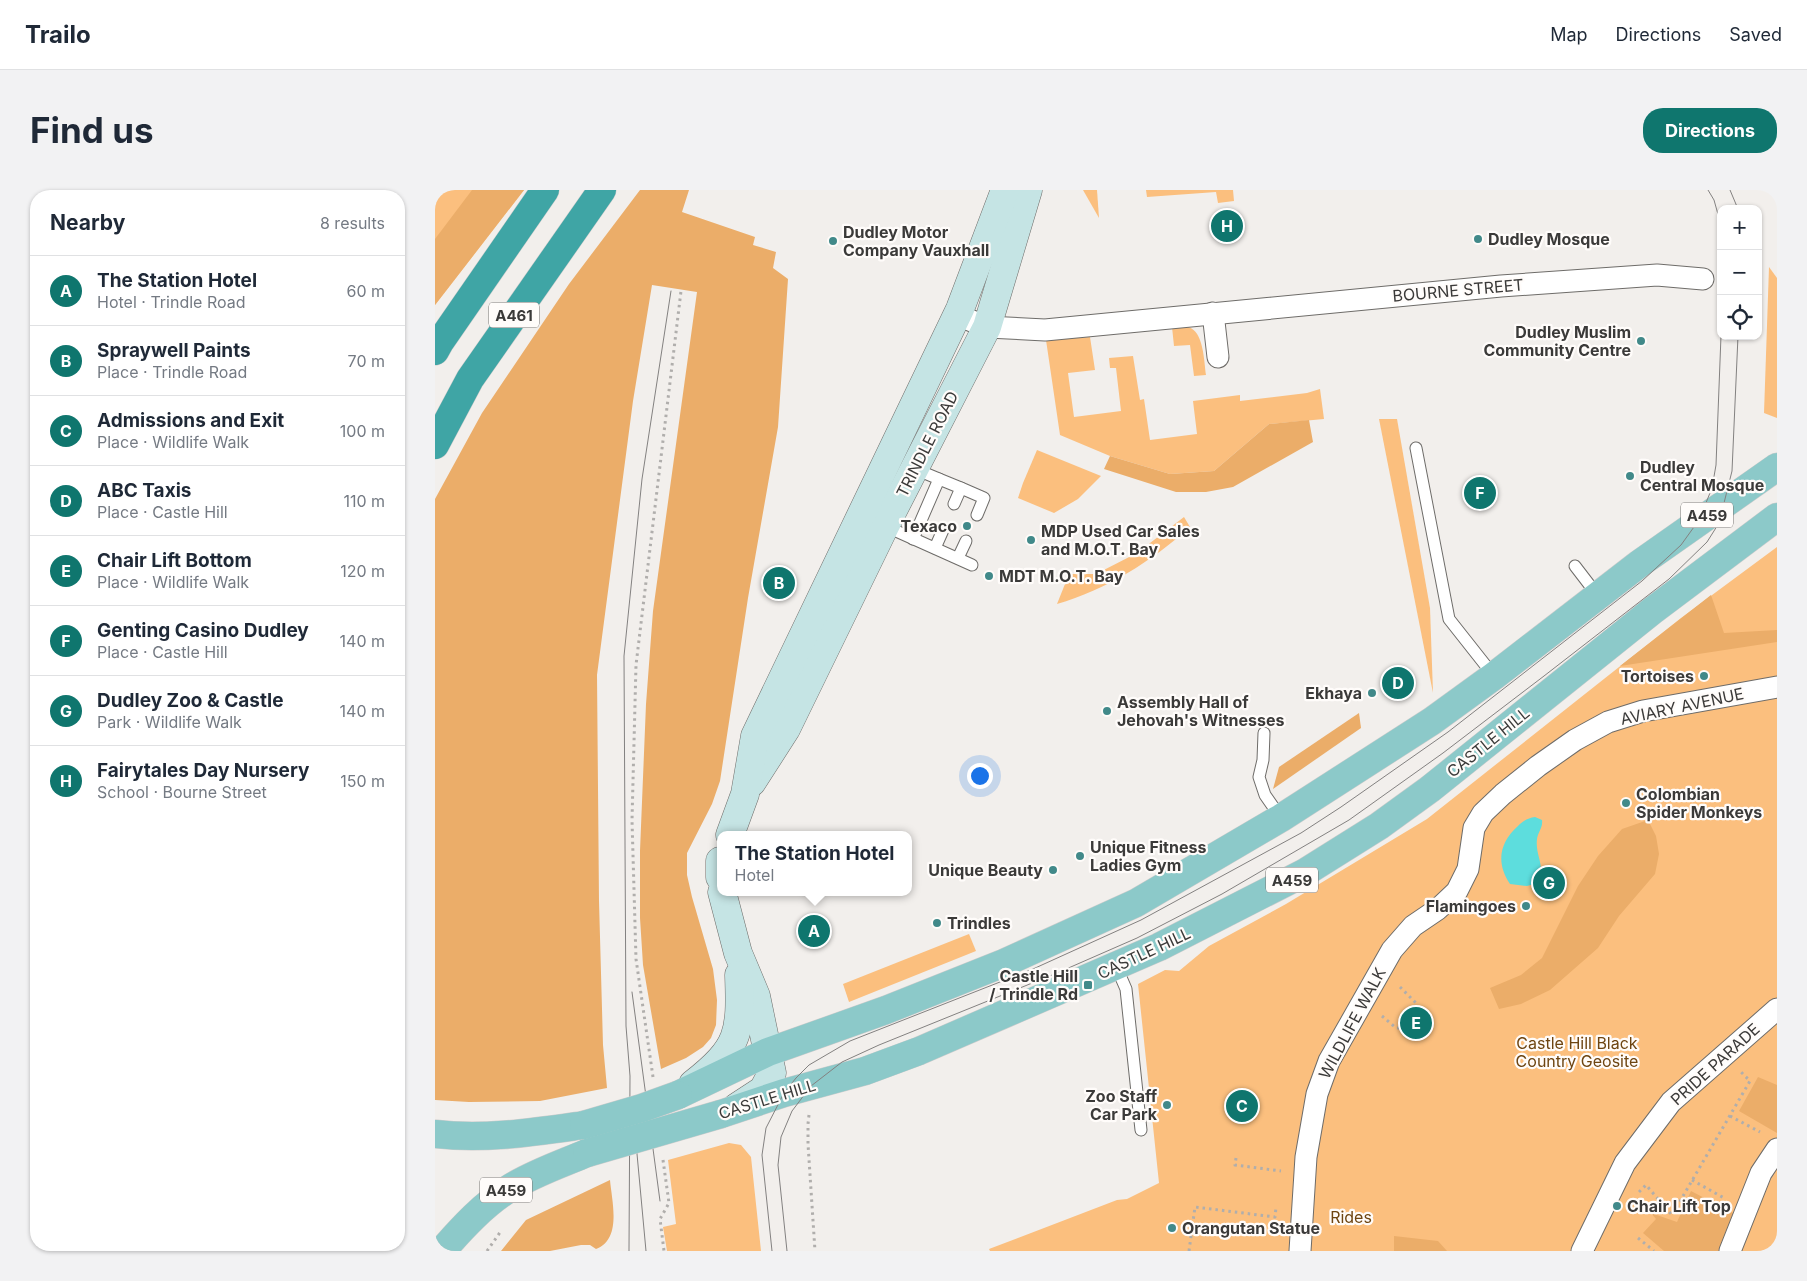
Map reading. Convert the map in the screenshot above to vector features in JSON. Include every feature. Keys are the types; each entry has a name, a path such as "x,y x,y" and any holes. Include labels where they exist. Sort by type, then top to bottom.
{"highway":[{"name":"A461","path":"435,351 545,190"},
{"name":"A461","path":"435,445 470,379 602,190"}],"main road":[{"name":"TRINDLE ROAD","path":"731,831 745,794 755,736 957,315 1012,192"},
{"name":"TRINDLE ROAD","path":"745,794 786,729 885,526 927,474 987,327 1012,192"},
{"name":"A459","path":"435,1134 511,1135 584,1125 642,1108 678,1095 711,1075 768,1052 886,1010 1046,945 1136,903 1281,818 1425,725 1494,676 1699,520 1777,468"},
{"name":"CASTLE HILL","path":"442,1251 463,1227 507,1189 524,1180 587,1153 727,1112 784,1093 865,1071 919,1051 1116,966 1205,925 1305,874 1379,826 1489,742 1652,611 1777,517"},
{"path":"723,896 737,953 756,996 772,1073 763,1090 727,1112"},
{"path":"711,1075 731,1046 738,1028 740,1000 737,953"}],"street":[{"name":"BOURNE STREET","path":"957,315 987,327 1045,330 1501,286 1647,275 1703,279"},
{"path":"1213,313 1218,357"},
{"name":"AVIARY AVENUE","path":"1474,828 1483,813 1496,800 1538,766 1575,740 1608,722 1643,711 1777,687"},
{"name":"WILDLIFE WALK","path":"1300,1251 1306,1157 1317,1094 1329,1062 1392,950 1413,926 1437,909 1457,891 1468,869 1474,828"},
{"name":"PRIDE PARADE","path":"1582,1251 1625,1163 1671,1102 1777,1009"},
{"path":"1730,1251 1745,1210 1767,1182 1761,1173 1777,1149"}],"lane":[{"path":"1416,448 1449,619 1494,676"},
{"path":"913,539 927,474 989,500 977,514"},
{"path":"954,504 961,488"},
{"path":"885,526 972,565"},
{"path":"935,548 943,530"},
{"path":"958,558 966,541"},
{"path":"1575,566 1598,596"},
{"path":"1264,733 1263,760 1259,777 1265,795 1281,818"},
{"path":"1116,966 1126,989 1141,1130"}],"path":[{"path":"435,194 441,190"},
{"path":"653,1079 636,959 632,820 636,665 681,291"},
{"path":"1646,1185 1672,1215 1750,1081"},
{"path":"811,1106 807,1124 815,1251"},
{"path":"1729,1116 1761,1133"},
{"path":"663,1155 669,1202 660,1219 664,1251"},
{"path":"1236,1158 1235,1165 1305,1174"},
{"path":"1279,1180 1281,1171"},
{"path":"1693,1180 1745,1210"},
{"path":"1189,1251 1195,1207 1275,1216 1277,1198"},
{"path":"1638,1238 1654,1251"}],"green space":[{"path":"435,190 524,190 435,305"},
{"path":"1083,190 1097,190 1099,218"},
{"path":"1146,190 1233,190 1234,201 1218,203 1216,192 1147,197"},
{"path":"1769,267 1777,278 1777,418 1764,413"},
{"path":"1172,327 1188,327 1197,334 1202,348 1206,375 1194,376 1190,345 1174,346"},
{"path":"1090,337 1095,370 1068,373 1074,417 1121,411 1116,368 1110,368 1109,358 1133,356 1140,400 1144,399 1150,440 1197,434 1193,401 1240,395 1240,401 1307,393 1320,389 1324,419 1269,424 1214,471 1170,474 1110,456 1060,435 1046,340"},
{"path":"1379,419 1397,419 1430,608 1433,693"},
{"path":"1037,450 1101,476 1078,499 1054,513 1018,498"},
{"path":"1184,517 1190,527 1144,563 1093,591 1057,604 1069,574 1096,574 1137,553"},
{"name":"Castle Hill Black Country Geosite","path":"1777,547 1777,1251 990,1251 989,1249 1117,1200 1127,1199 1159,1183 1138,984 1165,970 1179,971 1209,946 1286,904 1427,819 1681,618"},
{"path":"969,934 976,951 849,1002 843,984"},
{"path":"729,1143 741,1145 751,1157 761,1251 667,1251 663,1227 676,1224 668,1160"}],"shaded area":[{"path":"472,190 524,190 435,305 435,239"},
{"path":"640,190 689,190 682,212 755,237 753,245 776,252 773,268 788,279 778,427 748,598 720,781 712,804 687,853 687,875 713,969 717,1000 716,1025 711,1038 703,1047 686,1058 661,1069 643,965 640,918 640,851 646,704 653,611 697,292 652,285 633,401 597,675 599,901 603,1045 607,1088 540,1101 469,1102 435,1100 435,499 482,413 569,284"},
{"path":"1309,420 1313,442 1233,487 1206,492 1176,492 1104,469 1110,456 1170,474 1214,471 1269,424"},
{"path":"1711,595 1724,633 1777,630 1777,642 1620,666"},
{"path":"1359,713 1361,728 1273,789 1279,767"},
{"path":"1648,820 1656,836 1659,854 1655,874 1619,916 1598,948 1550,990 1521,1004 1499,1009 1490,988 1521,975 1542,958 1578,886 1598,856 1622,829"},
{"path":"1758,1077 1777,1085 1777,1133 1739,1111"},
{"path":"610,1180 613,1219 612,1229 604,1244 596,1249 590,1245 581,1245 550,1251 501,1251 526,1220"},
{"path":"1691,1191 1733,1213 1718,1251 1664,1251 1643,1233 1656,1219 1651,1213 1677,1222"},
{"path":"1394,1236 1438,1241 1447,1251 1394,1251"}],"water":[{"path":"1535,817 1542,820 1537,839 1537,851 1541,866 1538,883 1527,886 1510,884 1501,861 1503,846 1520,824"}],"tram line":[{"path":"1708,190 1714,200 1717,211"},
{"path":"1730,190 1736,205"},
{"path":"629,1251 630,1076 626,1026 624,656 642,479 671,291"},
{"path":"772,1251 762,1155 766,1128 784,1093 809,1065 850,1041 1033,969 1141,920 1301,833 1448,732 1642,581 1681,545 1699,520 1712,488 1716,465 1721,340"},
{"path":"787,1251 778,1165 781,1137 792,1111 811,1086 842,1062 1137,938 1222,894 1349,820 1443,753 1669,579 1707,542 1719,523 1732,471 1738,340"},
{"path":"632,992 660,1201"},
{"path":"636,1143 646,1251"}],"place":[{"name":"Fairytales Day Nursery","path":"1227,226"},
{"name":"Dudley Mosque","path":"1478,239"},
{"name":"Dudley Motor Company Vauxhall","path":"833,241"},
{"name":"Dudley Muslim Community Centre","path":"1641,341"},
{"name":"Dudley Central Mosque","path":"1630,476"},
{"name":"Genting Casino Dudley","path":"1480,493"},
{"name":"Texaco","path":"967,526"},
{"name":"MDP Used Car Sales and M.O.T. Bay","path":"1031,540"},
{"name":"MDT M.O.T. Bay","path":"989,576"},
{"name":"Spraywell Paints","path":"779,583"},
{"name":"Tortoises","path":"1704,676"},
{"name":"ABC Taxis","path":"1398,683"},
{"name":"Ekhaya","path":"1372,693"},
{"name":"Assembly Hall of Jehovah's Witnesses","path":"1107,711"},
{"name":"Colombian Spider Monkeys","path":"1626,803"},
{"name":"Unique Fitness Ladies Gym","path":"1080,856"},
{"name":"Unique Beauty","path":"1053,870"},
{"name":"Dudley Zoo & Castle","path":"1549,883"},
{"name":"Flamingoes","path":"1526,906"},
{"name":"Trindles","path":"937,923"},
{"name":"The Station Hotel","path":"814,931"},
{"name":"Castle Hill / Trindle Rd","path":"1088,985"},
{"name":"Chair Lift Bottom","path":"1416,1023"},
{"name":"Zoo Staff Car Park","path":"1167,1105"},
{"name":"Admissions and Exit","path":"1242,1106"},
{"name":"Chair Lift Top","path":"1617,1206"},
{"name":"Orangutan Statue","path":"1172,1228"}],"park label":[{"name":"Rides","path":"1351,1217"}]}
